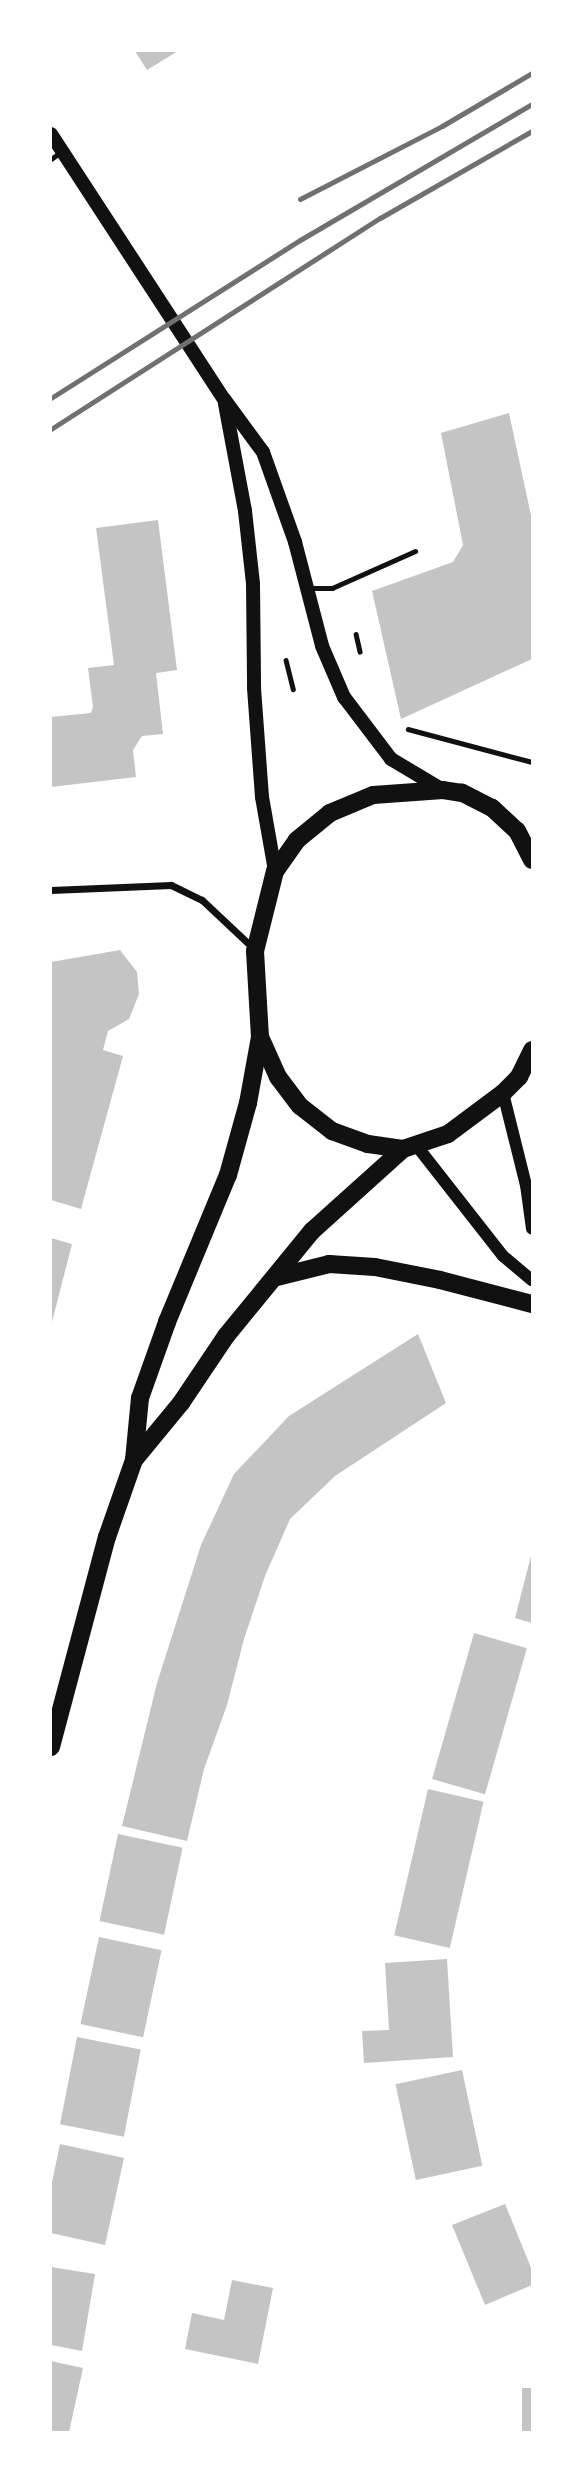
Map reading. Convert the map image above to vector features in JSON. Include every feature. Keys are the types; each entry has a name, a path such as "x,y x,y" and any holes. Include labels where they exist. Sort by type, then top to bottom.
{"main road":[{"path":"51,134 56,155 131,255 224,399 263,452 295,542 322,646 344,696 365,729 391,759 443,790"},
{"path":"224,399 248,535 253,584 254,688 261,784 275,871"},
{"path":"51,1747 107,1537 134,1460 140,1398 167,1322 228,1175 248,1103 260,1037 255,951 275,871 298,840 330,813 373,795 443,790 461,793 492,808 517,831 532,860"},
{"path":"260,1037 278,1077 300,1106 332,1131 368,1144 409,1147"},
{"path":"134,1460 181,1403 226,1336 312,1231 409,1147 448,1134 484,1110 526,1076 532,1050"},
{"path":"277,1276 329,1264 375,1267 440,1280 532,1304"}],"street":[{"path":"51,890 171,885 202,900 255,951"},
{"path":"503,1093 526,1185 532,1229"},
{"path":"409,1147 503,1256 532,1280"}],"lane":[{"path":"307,588 332,588 415,551"}],"path":[{"path":"356,634 361,655"},
{"path":"285,659 293,689"},
{"path":"406,729 532,762"}],"building":[{"path":"135,51 178,51 147,70"},
{"path":"509,413 532,520 532,659 401,719 372,591 453,562 463,545 441,433"},
{"path":"158,520 177,670 156,673 163,734 142,736 133,750 136,777 51,787 51,717 91,713 93,707 88,668 114,665 96,528"},
{"path":"120,950 137,972 139,994 129,1019 108,1031 103,1050 123,1056 81,1209 51,1200 51,962"},
{"path":"51,1238 72,1244 52,1322 51,1321"},
{"path":"418,1334 446,1403 335,1476 290,1519 265,1576 244,1639 227,1705 204,1769 187,1841 122,1826 157,1683 201,1545 234,1474 289,1416"},
{"path":"532,1556 532,1623 515,1618"},
{"path":"474,1633 527,1648 485,1794 432,1779"},
{"path":"428,1789 484,1802 450,1948 394,1935"},
{"path":"118,1834 183,1848 164,1935 99,1921"},
{"path":"99,1937 162,1950 143,2037 80,2024"},
{"path":"447,1959 453,2057 364,2063 362,2031 389,2030 385,1963"},
{"path":"77,2037 141,2049 124,2137 60,2124"},
{"path":"462,2070 482,2166 416,2180 395,2084"},
{"path":"60,2144 124,2158 105,2245 51,2233 51,2187"},
{"path":"505,2204 532,2270 532,2285 485,2305 452,2225"},
{"path":"51,2267 95,2274 82,2351 51,2345"},
{"path":"232,2280 273,2288 258,2364 185,2349 192,2313 224,2320"},
{"path":"51,2361 83,2368 69,2432 51,2432"},
{"path":"522,2388 532,2388 532,2432 522,2432"}],"railway":[{"path":"300,199 442,126 532,73"},
{"path":"51,398 300,240 532,104"},
{"path":"51,429 380,218 532,131"}]}
